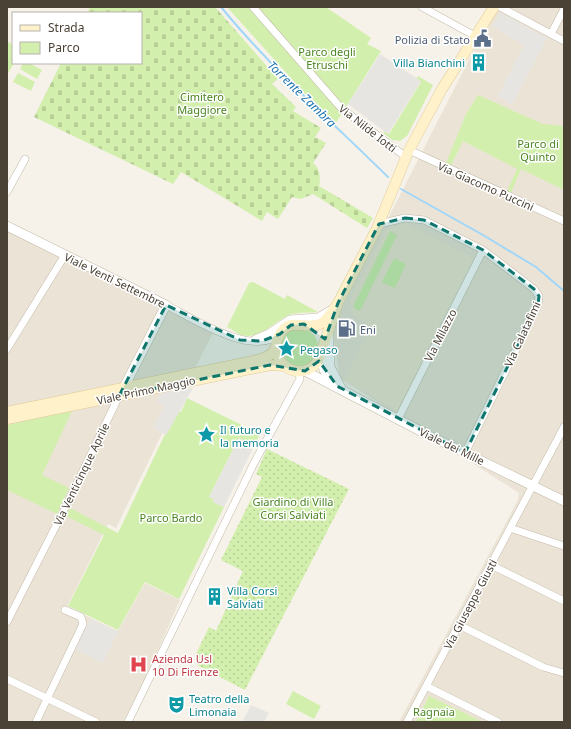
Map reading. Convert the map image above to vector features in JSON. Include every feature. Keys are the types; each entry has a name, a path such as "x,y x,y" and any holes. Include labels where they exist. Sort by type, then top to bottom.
{"main road":[{"path":"338,303 323,322 315,326 299,324 290,325 280,334 276,346 278,356 285,366 291,370 302,372 312,368 322,351 338,303 378,224 408,154 436,98 494,7"},
{"path":"307,325 318,333 322,351"},
{"name":"Viale Primo Maggio","path":"7,419 253,361 272,354 276,346"},
{"name":"Viale Primo Maggio","path":"7,412 270,365 285,366"}],"street":[{"name":"Via Nilde Iotti","path":"253,7 326,91 351,117 408,154"},
{"path":"422,7 476,36"},
{"path":"500,7 564,41"},
{"path":"551,34 564,9"},
{"name":"Via Giacomo Puccini","path":"408,154 564,221"},
{"path":"7,192 25,159"},
{"name":"Via Calatafimi","path":"378,224 405,218 420,218 483,250 534,288 538,294 539,301 465,453"},
{"name":"Viale Venti Settembre","path":"7,226 240,340 272,339 280,334"},
{"name":"Via Milazzo","path":"398,419 483,250"},
{"path":"7,349 65,255"},
{"path":"249,340 269,333 290,319 324,315 338,303"},
{"name":"Via Venticinque Aprile","path":"7,622 166,304"},
{"path":"328,330 330,367 341,389"},
{"path":"322,351 327,376 341,389"},
{"path":"128,722 254,463 300,379 302,372 341,389"},
{"name":"Viale dei Mille","path":"341,389 465,453 564,501"},
{"name":"Via Giuseppe Giusti","path":"407,722 460,625 564,427"},
{"path":"510,528 564,546"},
{"path":"491,565 564,601"},
{"path":"36,722 83,624 81,617 65,610"},
{"path":"460,625 543,667 564,673"},
{"path":"7,679 96,722"},
{"path":"426,686 498,722"}],"highlighted area":[{"path":"405,218 424,220 483,250 534,289 539,296 538,305 465,453 337,386 319,361 305,371 270,365 119,396 166,305 240,340 262,341 280,334 291,325 304,324 325,339 338,303 379,224"}],"shaded area":[{"path":"496,7 564,7 564,722 399,722 518,500 519,493 340,378 332,328"},
{"path":"501,13 547,38 512,105 498,96 524,45 492,26"},
{"path":"380,54 421,81 388,134 348,104"},
{"path":"406,223 473,258 397,410 381,402 366,391 344,381 372,326 353,315 349,301 386,231"},
{"path":"7,231 214,331 116,528 108,524 67,607 118,631 145,583 180,600 142,686 123,722 7,722"},
{"path":"193,388 166,435 153,428 164,406 157,401 161,393"},
{"path":"239,438 254,446 224,507 213,502 214,499 209,497"},
{"path":"90,619 118,632 103,663 75,649"},
{"path":"251,705 269,713 264,722 242,722"}],"green space":[{"name":"Cimitero Maggiore","path":"90,7 215,7 278,79 272,84 296,107 293,111 321,128 315,137 326,143 313,163 319,173 319,186 373,218 367,228 313,194 301,199 292,197 278,219 267,212 262,221 181,172 173,184 34,117 60,64 142,64 142,12 88,12"},
{"name":"Parco degli Etruschi","path":"227,7 326,7 371,38 367,44 381,51 334,126"},
{"path":"8,42 12,44 12,64 13,64 9,72 7,71"},
{"path":"22,64 31,64 42,70 37,79 20,69"},
{"path":"18,73 35,82 31,91 13,82"},
{"path":"418,76 433,85 407,136 400,141 392,140 383,133 384,131 389,134 421,82 416,79"},
{"name":"Parco di Quinto","path":"478,95 543,124 564,126 564,190 521,169 511,193 507,191 517,169 463,141 451,166 446,163 466,114"},
{"path":"390,231 397,235 360,311 353,307"},
{"path":"394,258 406,264 395,288 382,282"},
{"path":"253,282 285,299 287,295 318,312 292,314 255,335 241,335 227,327 249,283"},
{"path":"295,328 303,328 310,331 315,336 318,347 315,358 310,363 303,366 295,366 288,363 283,358 280,351 280,343 283,336 288,331"},
{"name":"Parco Bardo","path":"187,398 260,434 254,446 239,438 209,497 214,499 213,502 224,507 179,599 145,582 118,630 68,606 104,535 66,516 70,508 118,533 165,434 166,435 178,411 181,412"},
{"path":"72,411 42,475 69,488 57,514 7,490 7,425"},
{"name":"Giardino di Villa Corsi Salviati","path":"267,449 349,489 245,690 197,665 200,659 195,656 209,627 216,631 243,571 221,560 262,477 256,474"},
{"path":"293,691 321,706 314,719 286,704"},
{"name":"Ragnaia","path":"429,696 483,722 416,722"}],"waterway":[{"name":"Torrente Zambra","path":"221,7 240,30 281,73 388,177"},
{"name":"Torrente Zambra","path":"401,189 536,267 564,291"}],"place":[{"name":"Polizia di Stato","path":"483,39"},
{"name":"Villa Bianchini","path":"478,62"},
{"name":"Eni","path":"347,329"},
{"name":"Pegaso","path":"287,349"},
{"name":"Il futuro e la memoria","path":"207,435"},
{"name":"Villa Corsi Salviati","path":"214,596"},
{"name":"Azienda Usl 10 Di Firenze","path":"139,664"},
{"name":"Teatro della Limonaia","path":"176,704"}]}
